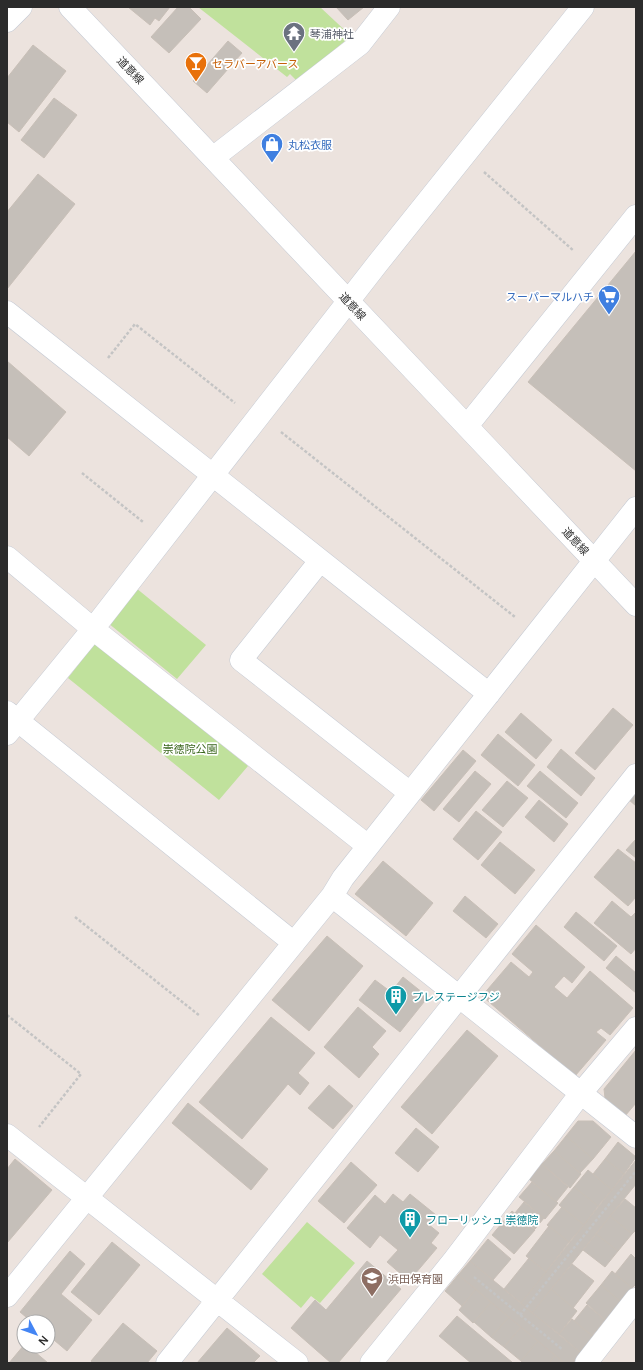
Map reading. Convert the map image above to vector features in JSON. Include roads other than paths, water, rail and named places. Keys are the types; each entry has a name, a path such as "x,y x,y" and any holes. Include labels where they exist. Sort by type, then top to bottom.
{"street":[{"path":"7,21 21,7"},
{"name":"道意線","path":"70,7 214,157 636,605"},
{"path":"214,157 360,44 390,7"},
{"path":"294,943 10,722 93,629 579,8"},
{"path":"467,426 636,216"},
{"path":"7,312 489,694"},
{"path":"7,1296 332,896 343,878 368,846 636,508"},
{"path":"7,557 93,629 368,846"},
{"path":"320,561 241,660 410,793"},
{"path":"167,1363 636,775"},
{"path":"332,896 636,1137"},
{"path":"371,1363 454,1260 581,1093 636,1028"},
{"path":"15,1141 86,1199 218,1300 297,1363"},
{"path":"578,1359 636,1299"}],"place":[{"name":"琴浦神社","path":"294,52"},
{"name":"セラバーアバース","path":"196,82"},
{"name":"丸松衣服","path":"272,164"},
{"name":"スーパーマルハチ","path":"609,316"},
{"name":"プレステージフジ","path":"396,1016"},
{"name":"フローリッシュ 崇徳院","path":"410,1238"},
{"name":"浜田保育園","path":"372,1298"}],"park label":[{"name":"崇徳院公園","path":"190,748"}]}
